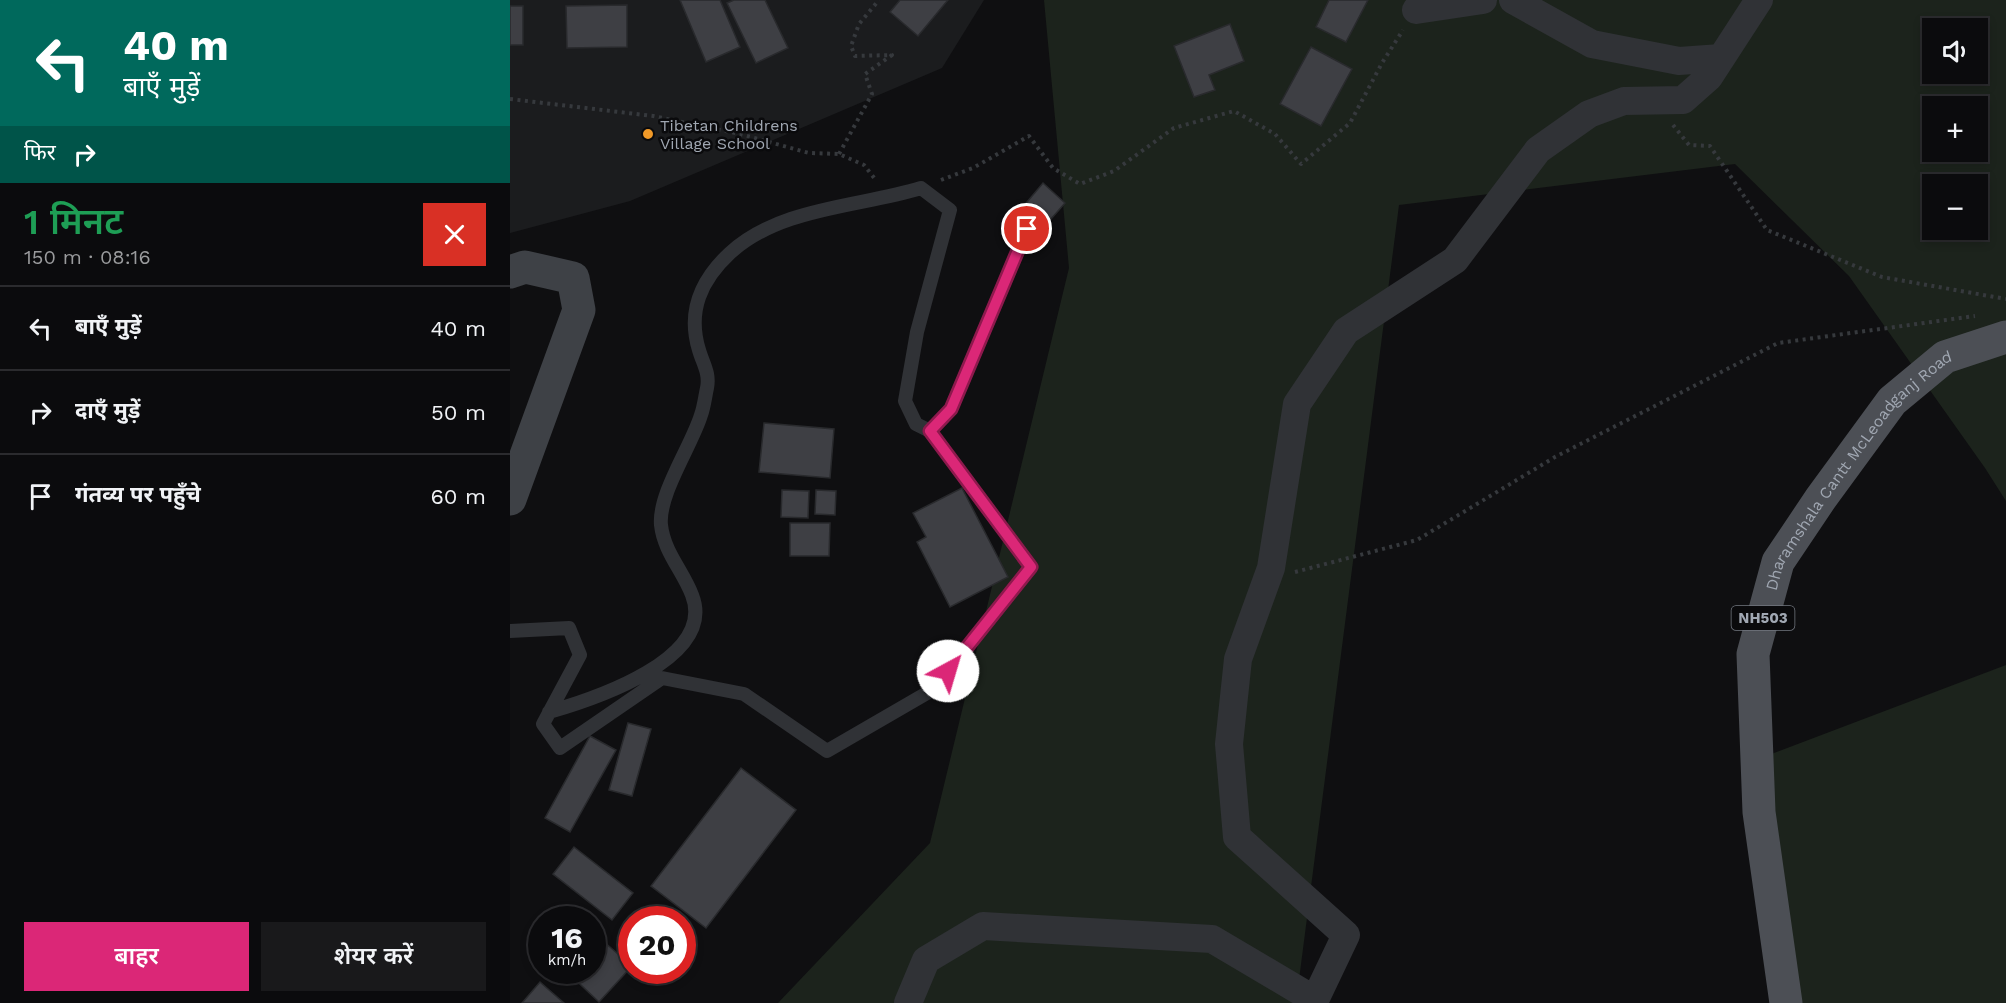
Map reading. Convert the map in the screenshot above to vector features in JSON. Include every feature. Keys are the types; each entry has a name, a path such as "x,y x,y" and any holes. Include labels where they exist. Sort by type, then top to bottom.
{"main road":[{"name":"Dharamshala Cantt McLeoadganj Road","path":"1786,1003 1759,812 1753,654 1778,562 1821,498 1892,401 1945,357 2006,336"}],"street":[{"path":"1416,10 1483,0"},
{"path":"1514,0 1592,44 1679,61 1721,58"},
{"path":"908,1003 926,960 983,926 1212,939 1315,1000 1346,934 1237,837 1229,744 1238,659 1271,568 1297,404 1346,331 1455,260 1538,150 1589,114 1624,101 1683,100 1709,77 1759,0"},
{"path":"510,272 525,267 573,278 579,310 510,498"}],"lane":[{"path":"510,631 569,628 580,655 549,712 543,724 560,748 662,678 744,694 827,751 934,689 1031,567 930,431 916,424 905,401 917,332 950,210 921,188 890,197 818,211 769,228 730,252 701,288 692,321 699,350 709,376 702,415 668,492 661,524 671,558 693,597 694,629 676,652 628,683 549,712"},
{"path":"930,431 951,409 1027,229"}],"path":[{"path":"839,154 872,94 865,74 892,55 855,56 851,46 860,24 879,0"},
{"path":"921,188 973,168 1029,136 1053,168 1080,184 1114,171 1174,128 1234,111 1275,134 1301,164 1350,123 1382,63 1416,10"},
{"path":"510,99 653,116 740,134 809,153 839,154 864,165 890,197"},
{"path":"1683,100 1671,122 1689,146 1710,146 1767,230 1882,277 2006,299"},
{"path":"1271,568 1281,575 1417,540 1555,457 1778,343 1979,315"}],"shaded area":[{"name":"Tibetan Childrens Village School","path":"510,0 984,0 942,68 630,201 510,233"},
{"path":"1044,0 2006,0 2006,501 1849,276 1735,164 1399,205 1296,1003 778,1003 930,843 1069,268"},
{"path":"2006,665 2006,1003 1799,1003 1766,756"}],"building":[{"path":"680,0 720,0 740,47 706,62"},
{"path":"734,0 765,0 788,48 756,63 727,3"},
{"path":"900,0 948,0 918,36 890,12"},
{"path":"1329,0 1368,0 1346,42 1316,27"},
{"path":"627,5 627,47 567,48 566,6"},
{"path":"510,6 523,6 523,45 510,45"},
{"path":"1230,24 1244,61 1209,75 1215,90 1194,97 1174,46"},
{"path":"1311,47 1352,69 1321,126 1280,104"},
{"path":"1043,183 1065,203 1044,227 1022,208"},
{"path":"764,423 834,429 830,478 759,472"},
{"path":"962,488 1008,577 950,607 917,542 926,537 913,513"},
{"path":"782,490 809,491 808,518 781,517"},
{"path":"816,490 836,491 835,515 815,514"},
{"path":"790,523 830,523 829,556 790,556"},
{"path":"628,723 651,729 632,796 609,790"},
{"path":"590,736 616,750 570,832 545,818"},
{"path":"741,768 796,810 706,928 696,920 696,906 677,906 651,886"},
{"path":"574,847 633,893 623,906 618,906 618,912 612,920 606,915 606,906 594,906 553,874"},
{"path":"606,944 618,954 618,981 599,1002 580,984 606,984"},
{"path":"538,984 542,984 564,1003 522,1003"}],"place":[{"name":"Tibetan Childrens Village School","path":"648,134"}],"route":[{"path":"948,671 1031,567 930,431 951,409 976,345 1027,229"}]}
